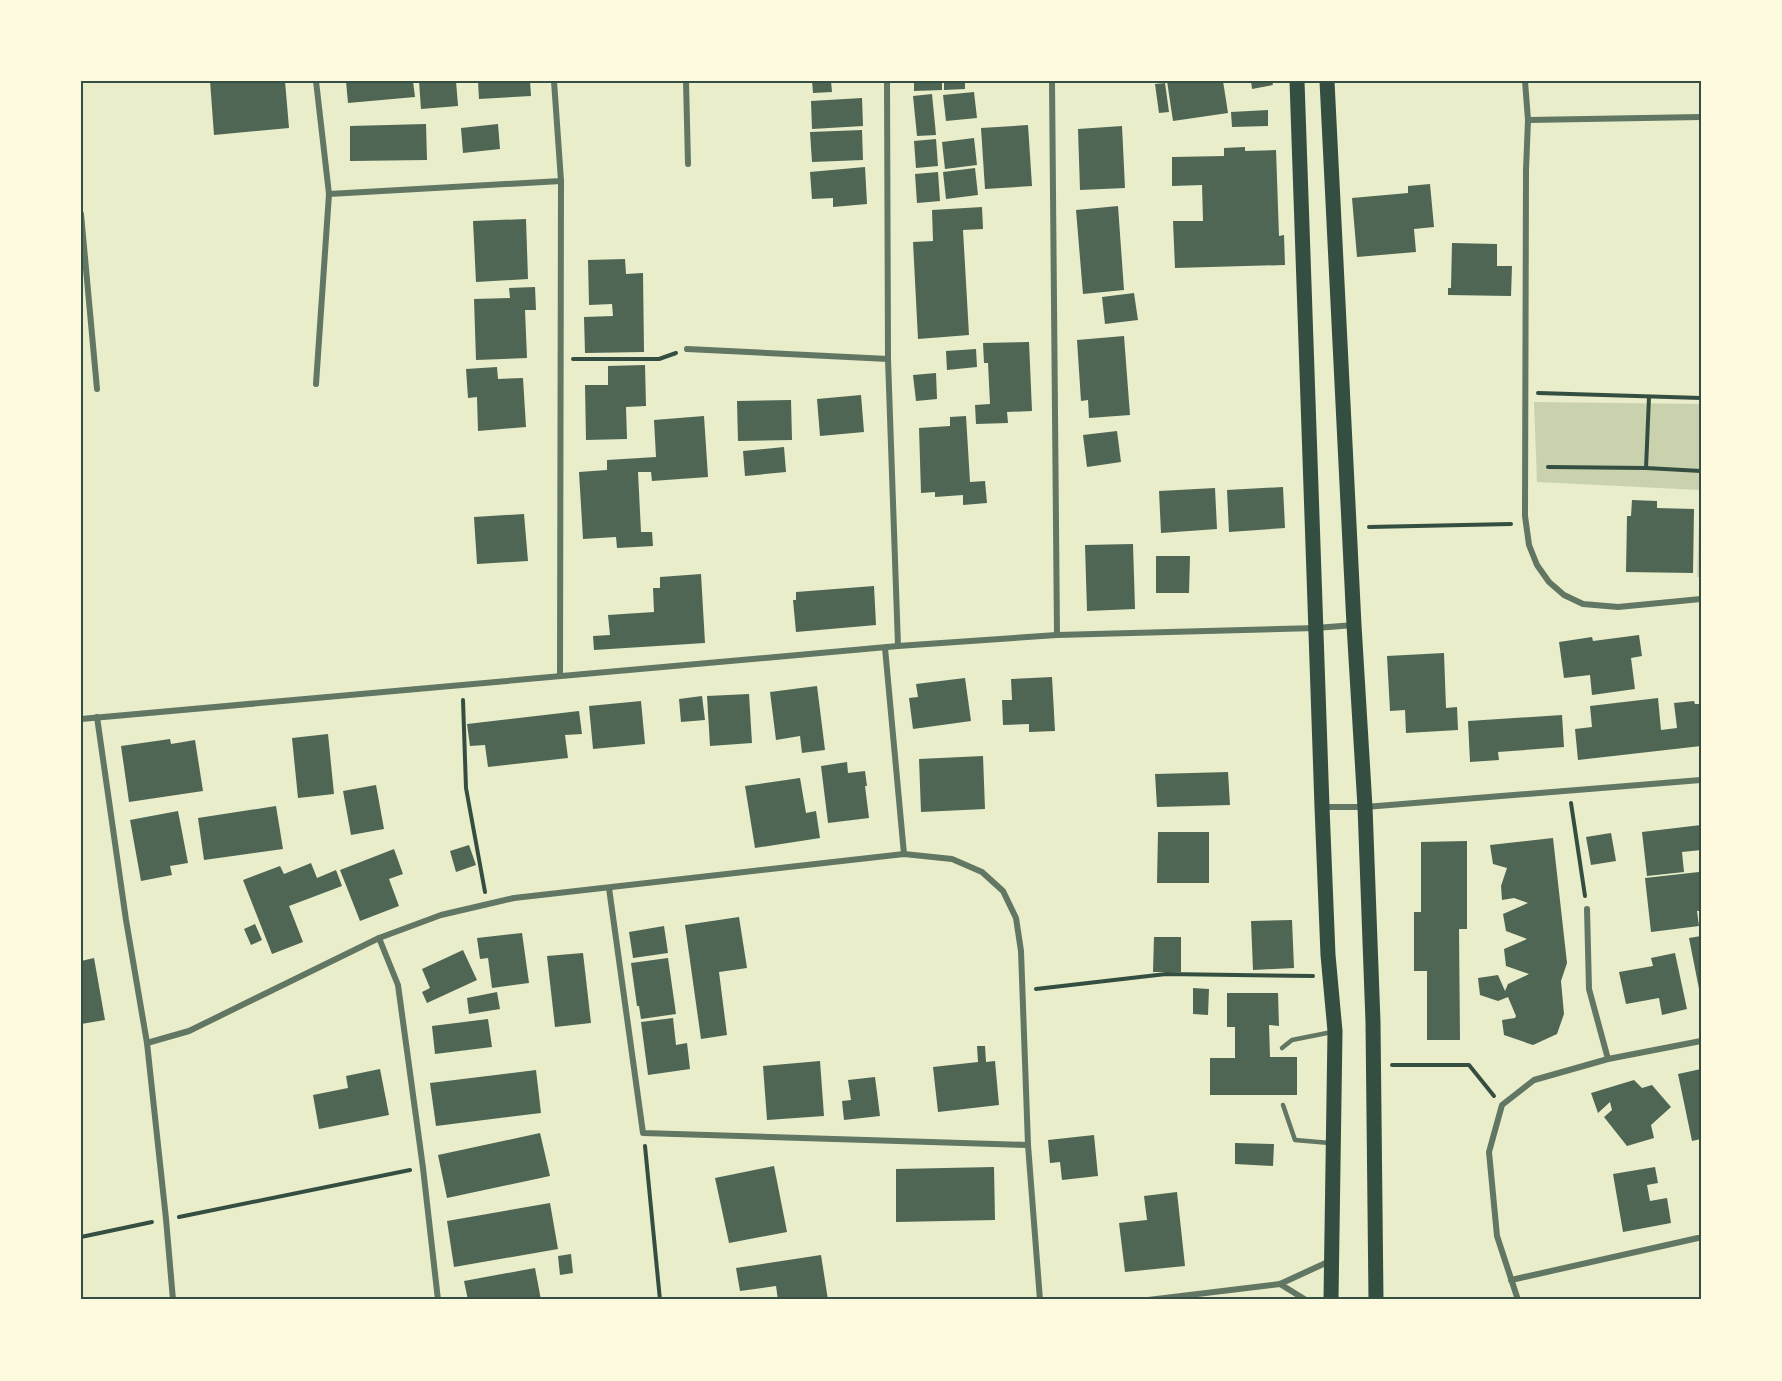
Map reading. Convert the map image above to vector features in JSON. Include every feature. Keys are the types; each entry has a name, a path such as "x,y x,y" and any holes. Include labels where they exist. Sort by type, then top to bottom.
{"main road":[{"path":"1297,81 1322,807 1330,976 1335,1031 1331,1300"},
{"path":"1327,81 1365,807 1374,1065 1376,1300"}],"street":[{"path":"316,81 329,194 316,384"},
{"path":"554,81 561,181 560,675"},
{"path":"686,81 688,164"},
{"path":"886,81 888,359 898,646"},
{"path":"1052,81 1057,635"},
{"path":"1525,81 1528,120 1526,523 1529,545 1537,565 1549,582 1564,596 1583,604 1618,607 1701,599"},
{"path":"1528,120 1701,117"},
{"path":"329,194 561,181"},
{"path":"81,214 97,389"},
{"path":"687,350 888,359"},
{"path":"81,719 898,646 1057,635 1354,625"},
{"path":"885,648 904,854"},
{"path":"97,717 126,920 147,1043 173,1300"},
{"path":"1322,807 1365,807 1701,780"},
{"path":"147,1043 189,1031 379,939 441,915 514,898 904,854 952,859 982,872 1003,891 1016,918 1021,951 1028,1145 1040,1300"},
{"path":"609,888 644,1133 1028,1145"},
{"path":"1587,909 1589,988 1608,1059"},
{"path":"379,939 398,985 438,1300"},
{"path":"1518,1300 1497,1236 1489,1152 1502,1105 1534,1080 1608,1059 1701,1041"},
{"path":"1510,1280 1698,1238"},
{"path":"1148,1300 1280,1284 1331,1261"},
{"path":"1280,1284 1306,1300"}],"lane":[{"path":"1282,1048 1292,1040 1335,1031"},
{"path":"1283,1105 1294,1140 1332,1143"}],"path":[{"path":"560,359 659,359 687,350"},
{"path":"1525,392 1701,398"},
{"path":"1646,468 1649,397"},
{"path":"1548,467 1701,471"},
{"path":"1350,528 1526,523"},
{"path":"463,684 466,788 488,904"},
{"path":"1569,791 1587,909"},
{"path":"1023,990 1166,974 1330,976"},
{"path":"1374,1065 1468,1065 1502,1105"},
{"path":"644,1133 660,1300"},
{"path":"81,1237 423,1168"}],"green space":[{"path":"1534,402 1701,404 1701,577 1697,577 1700,490 1537,482"}],"building":[{"path":"210,81 285,81 289,128 214,135"},
{"path":"346,81 413,81 415,97 348,103"},
{"path":"419,81 456,81 458,106 421,109"},
{"path":"478,81 530,81 531,96 479,99"},
{"path":"812,81 831,81 832,92 813,93"},
{"path":"914,81 942,81 942,90 914,91"},
{"path":"944,81 965,81 965,89 944,90"},
{"path":"1167,81 1223,81 1228,113 1173,121"},
{"path":"1251,81 1272,81 1273,85 1252,89"},
{"path":"1165,83 1169,112 1159,113 1155,84"},
{"path":"974,92 977,118 946,121 943,95"},
{"path":"932,94 936,135 917,136 913,96"},
{"path":"862,98 863,126 812,129 811,101"},
{"path":"1268,110 1268,126 1232,127 1231,112"},
{"path":"426,124 427,160 350,161 350,126"},
{"path":"498,124 500,149 463,153 461,128"},
{"path":"1028,125 1032,186 985,189 981,128"},
{"path":"1122,126 1125,188 1080,190 1078,129"},
{"path":"862,130 863,160 812,162 810,132"},
{"path":"974,138 977,165 945,169 942,142"},
{"path":"936,139 938,166 916,168 914,141"},
{"path":"1245,147 1245,151 1276,150 1279,236 1284,235 1285,265 1175,268 1173,221 1203,221 1202,185 1172,186 1172,157 1224,156 1224,148"},
{"path":"865,167 867,204 833,207 833,198 812,199 810,172"},
{"path":"975,168 978,195 946,199 943,172"},
{"path":"938,172 940,201 917,203 915,174"},
{"path":"1430,184 1434,227 1414,229 1416,252 1357,257 1352,198 1408,193 1408,186"},
{"path":"1118,206 1124,290 1083,294 1076,210"},
{"path":"982,207 983,229 963,230 969,335 918,339 913,242 933,241 932,210"},
{"path":"526,219 528,279 476,282 473,221"},
{"path":"1452,243 1497,244 1497,266 1512,266 1511,296 1448,295 1448,288 1451,288"},
{"path":"625,259 626,274 643,273 644,352 585,353 584,317 613,316 612,304 589,305 588,260"},
{"path":"535,287 536,310 525,310 527,358 476,360 474,299 510,298 509,288"},
{"path":"1134,293 1138,320 1105,324 1102,297"},
{"path":"1124,336 1130,415 1089,418 1088,400 1081,401 1077,340"},
{"path":"1029,342 1032,411 1007,412 1008,423 976,424 975,405 990,404 988,363 984,363 983,343"},
{"path":"976,349 977,367 947,370 946,351"},
{"path":"645,365 646,406 626,407 627,439 586,440 585,385 608,385 608,366"},
{"path":"497,367 498,379 523,378 526,427 478,431 477,397 468,398 466,369"},
{"path":"936,373 937,399 916,401 913,375"},
{"path":"861,395 864,432 820,436 817,399"},
{"path":"791,400 792,440 738,441 737,401"},
{"path":"704,416 708,477 652,481 651,472 638,472 641,532 652,532 653,546 617,548 616,537 583,539 579,472 607,470 607,460 656,457 654,420"},
{"path":"966,416 970,482 985,481 987,503 963,505 963,495 935,497 935,492 921,493 919,428 950,426 950,417"},
{"path":"1117,431 1121,462 1087,467 1083,435"},
{"path":"784,447 786,472 745,476 743,451"},
{"path":"1283,487 1285,528 1229,532 1227,490"},
{"path":"1215,488 1217,529 1161,533 1159,491"},
{"path":"1632,500 1657,501 1657,508 1694,509 1693,573 1626,572 1627,516 1631,516"},
{"path":"524,514 528,561 477,564 474,517"},
{"path":"1133,544 1135,609 1087,611 1085,545"},
{"path":"1156,556 1190,556 1189,593 1156,593"},
{"path":"701,574 705,643 594,650 593,636 610,635 608,615 654,612 653,588 660,588 660,577"},
{"path":"874,586 876,625 796,632 793,600 796,600 796,592"},
{"path":"1639,635 1642,656 1631,658 1635,689 1592,695 1590,675 1564,678 1559,642 1592,637 1593,641"},
{"path":"1444,653 1446,708 1457,707 1458,730 1406,733 1405,710 1390,711 1387,656"},
{"path":"1052,677 1055,731 1029,732 1029,724 1003,725 1002,700 1012,700 1011,679"},
{"path":"965,678 971,721 913,729 909,698 918,697 916,684"},
{"path":"817,686 825,750 802,753 800,736 776,740 770,692"},
{"path":"749,694 752,743 710,746 707,696"},
{"path":"702,696 705,720 681,722 679,699"},
{"path":"1658,698 1661,730 1677,728 1674,703 1694,701 1695,704 1701,704 1701,746 1578,760 1575,729 1592,727 1590,706"},
{"path":"641,701 645,744 593,749 589,706"},
{"path":"579,711 582,734 565,735 568,758 488,767 485,745 470,746 467,724"},
{"path":"1562,715 1564,747 1498,752 1499,760 1470,762 1468,721"},
{"path":"328,734 334,794 298,798 292,738"},
{"path":"170,739 171,744 195,740 203,791 129,802 121,746"},
{"path":"983,756 985,809 921,812 919,759"},
{"path":"847,762 848,773 865,771 869,818 828,823 821,766"},
{"path":"1228,772 1230,805 1157,807 1155,774"},
{"path":"800,778 806,813 816,811 820,838 755,848 745,786"},
{"path":"376,785 384,829 351,835 343,791"},
{"path":"276,806 283,849 204,860 198,818"},
{"path":"178,811 188,863 170,866 172,875 141,881 130,820"},
{"path":"1701,825 1701,850 1682,852 1684,872 1647,876 1642,832"},
{"path":"1158,832 1209,832 1209,883 1157,883"},
{"path":"1611,833 1616,861 1591,865 1586,837"},
{"path":"1553,838 1567,963 1561,981 1564,1014 1557,1034 1533,1045 1504,1035 1502,1020 1516,1016 1508,997 1498,1001 1480,995 1478,978 1498,975 1505,991 1508,984 1529,974 1506,966 1504,949 1527,939 1506,931 1503,914 1528,903 1514,898 1502,900 1501,886 1507,868 1493,864 1490,845"},
{"path":"1467,841 1467,929 1459,929 1460,1040 1427,1040 1427,971 1414,971 1414,912 1421,912 1421,842"},
{"path":"469,845 476,865 456,872 450,851"},
{"path":"394,849 403,874 389,879 399,906 360,921 340,870"},
{"path":"311,863 317,878 336,870 342,886 289,906 303,942 272,954 243,880 280,866 284,874"},
{"path":"1699,872 1701,911 1697,911 1699,926 1651,932 1645,878"},
{"path":"739,917 747,968 719,972 727,1035 701,1039 685,925"},
{"path":"1292,920 1294,968 1253,970 1251,921"},
{"path":"255,924 262,940 251,945 244,929"},
{"path":"664,926 668,953 633,958 629,932"},
{"path":"522,933 529,983 492,988 488,958 480,959 477,938"},
{"path":"1701,936 1701,994 1700,994 1689,938"},
{"path":"1154,937 1181,937 1181,972 1153,972"},
{"path":"463,950 477,980 427,1003 422,992 430,988 422,969"},
{"path":"583,953 591,1023 555,1027 547,956"},
{"path":"1675,953 1687,1009 1662,1015 1659,998 1626,1004 1619,972 1653,966 1651,958"},
{"path":"94,958 105,1020 81,1024 81,961"},
{"path":"668,958 676,1014 641,1019 631,963"},
{"path":"1193,988 1209,989 1208,1015 1193,1014"},
{"path":"497,992 500,1009 469,1014 467,998"},
{"path":"1227,993 1278,993 1279,1026 1269,1025 1270,1057 1297,1057 1297,1095 1210,1095 1210,1058 1235,1058 1235,1027 1227,1027"},
{"path":"673,1018 676,1045 687,1043 690,1069 648,1075 641,1022"},
{"path":"488,1019 492,1047 435,1054 432,1026"},
{"path":"977,1046 985,1046 986,1062 995,1061 999,1105 938,1112 933,1067 978,1062"},
{"path":"820,1061 824,1116 767,1120 763,1066"},
{"path":"380,1069 389,1115 319,1129 313,1095 348,1088 346,1076"},
{"path":"1701,1069 1701,1139 1692,1141 1678,1074"},
{"path":"536,1070 541,1113 436,1126 430,1083"},
{"path":"875,1077 880,1116 844,1120 842,1101 851,1100 848,1080"},
{"path":"1634,1080 1642,1088 1652,1085 1671,1107 1651,1125 1654,1138 1627,1146 1604,1117 1612,1110 1610,1102 1598,1113 1591,1093"},
{"path":"540,1133 550,1176 447,1198 438,1155"},
{"path":"1094,1135 1098,1176 1062,1180 1060,1162 1050,1163 1048,1140"},
{"path":"1235,1143 1274,1144 1273,1166 1235,1164"},
{"path":"774,1166 787,1232 729,1243 715,1178"},
{"path":"994,1167 995,1220 896,1222 896,1169"},
{"path":"1655,1167 1658,1183 1647,1185 1650,1201 1667,1198 1671,1223 1623,1232 1613,1174"},
{"path":"1177,1192 1185,1266 1125,1272 1119,1223 1147,1220 1144,1196"},
{"path":"550,1203 558,1249 454,1267 447,1221"},
{"path":"571,1254 573,1273 560,1275 558,1256"},
{"path":"821,1255 828,1300 778,1300 776,1286 740,1291 736,1268"},
{"path":"535,1268 541,1300 468,1300 464,1281"}]}
